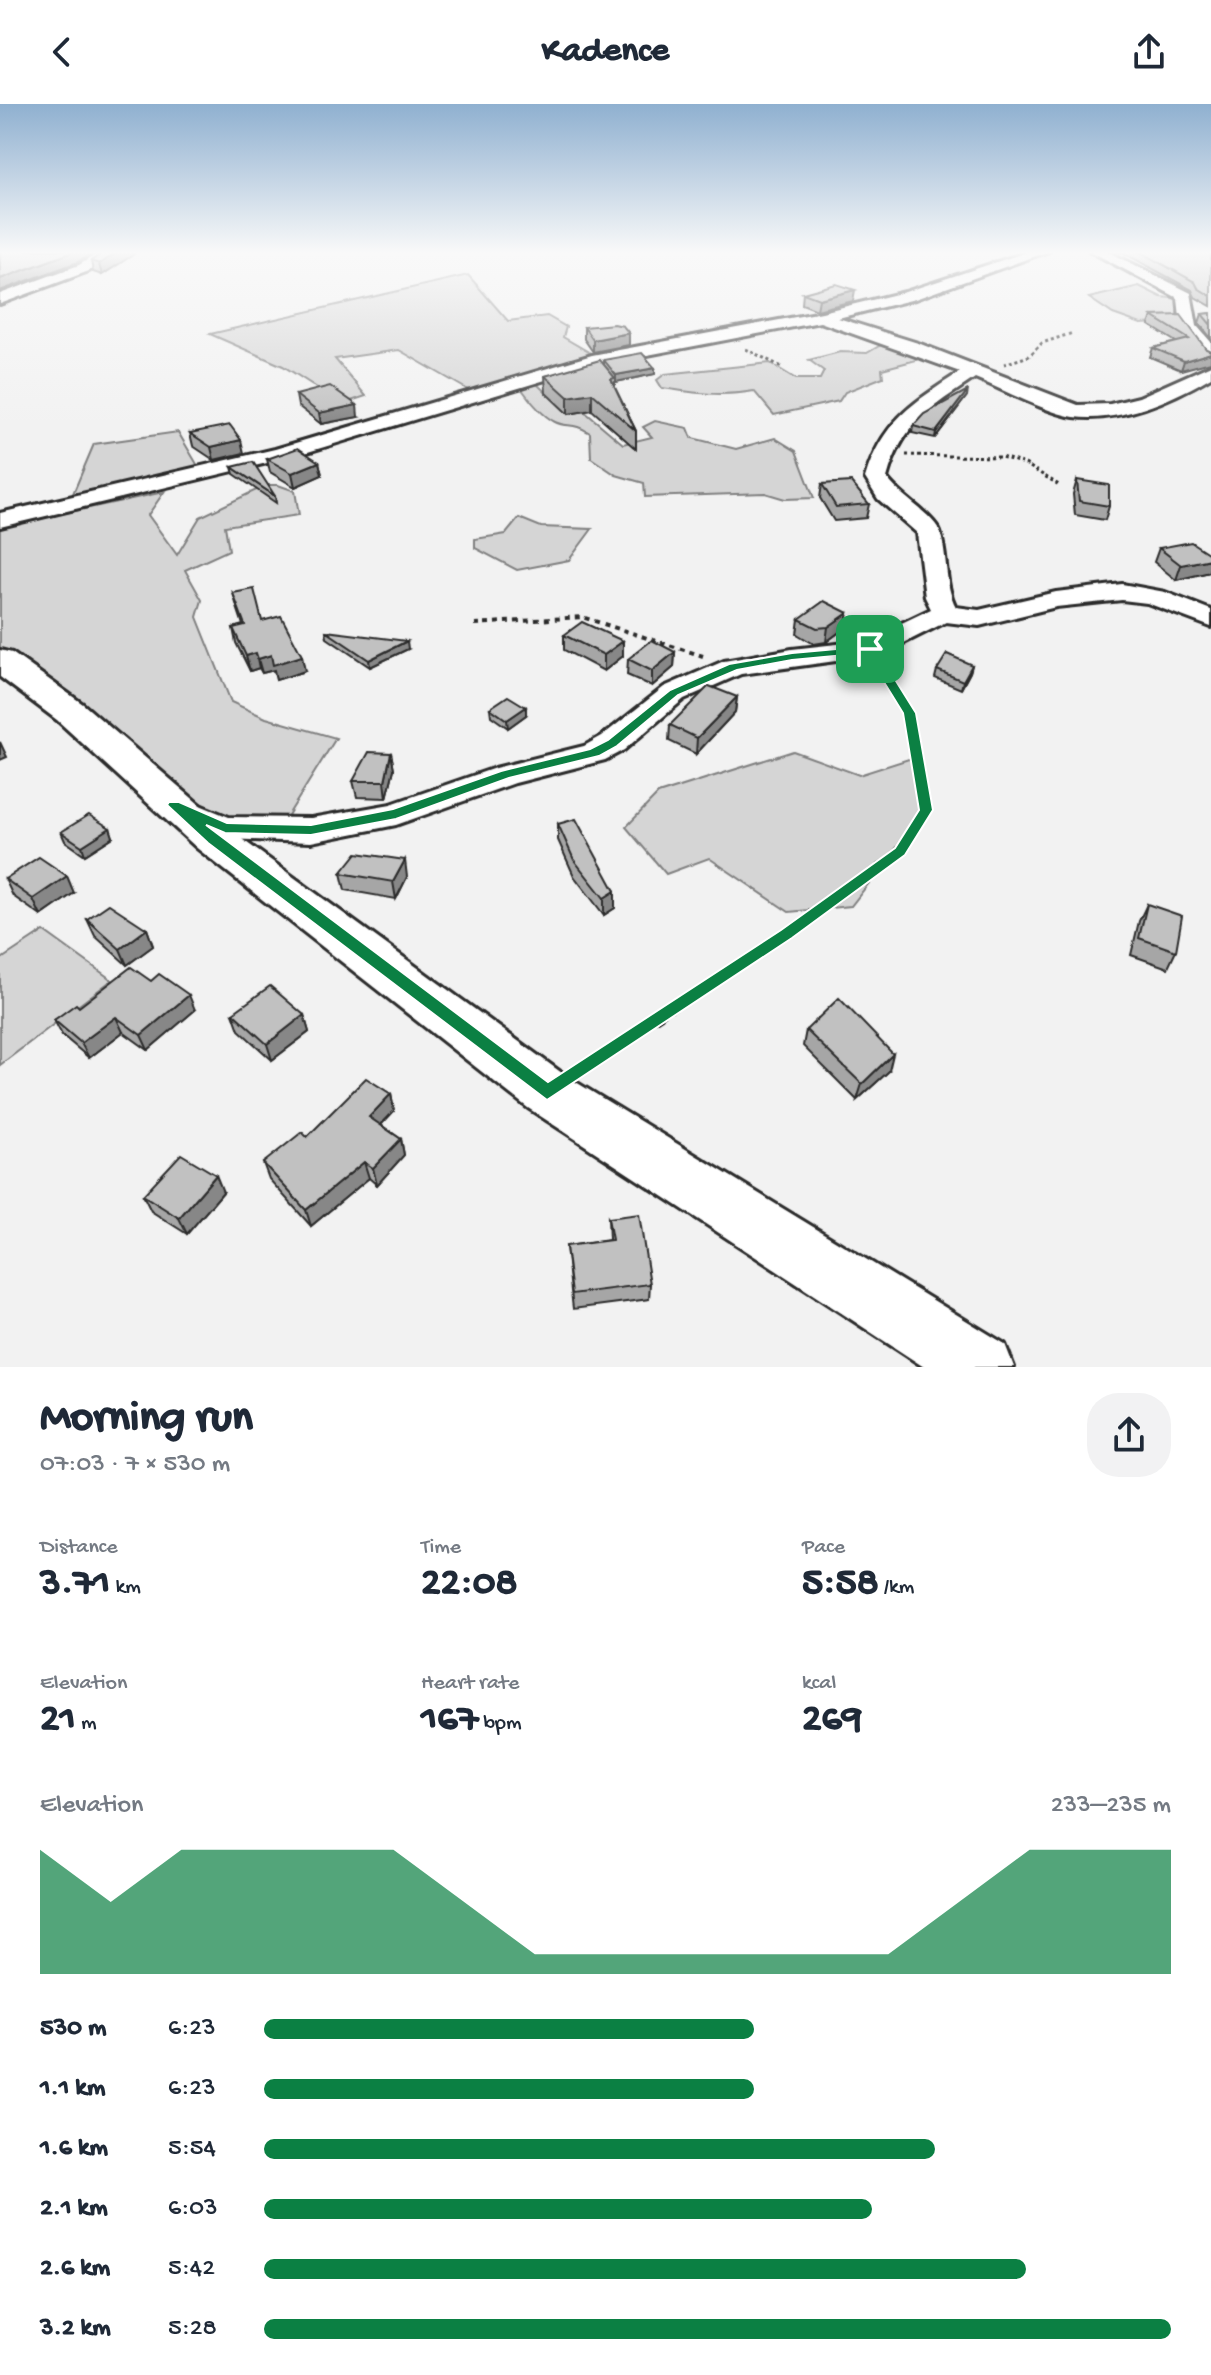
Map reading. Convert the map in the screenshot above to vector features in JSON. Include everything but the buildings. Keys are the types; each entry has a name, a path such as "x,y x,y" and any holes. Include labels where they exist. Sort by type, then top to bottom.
{"street":[{"path":"0,520 281,454 544,372 852,310"},
{"path":"1189,310 1188,323 1211,353"},
{"path":"822,317 912,347 1060,407 1092,412 1125,406 1191,381 1211,370"},
{"path":"972,372 908,414 885,453 876,478 879,486 928,531 938,597 945,612 964,619 980,619 1036,604 1123,592 1149,597 1211,619"},
{"path":"174,805 225,828 311,830 396,814 506,775 594,753 613,743 674,693 734,667 870,649 945,612"},
{"path":"0,660 70,712 213,839 547,1092 982,1367"}],"path":[{"path":"972,372 1024,358 1033,354 1042,343 1073,333"},
{"path":"721,336 782,367"},
{"path":"885,453 1001,457 1025,464 1059,485"},
{"path":"475,624 582,617 734,667"},
{"path":"547,1092 787,934 900,851 926,810 910,713 870,649"}],"shaded area":[{"path":"315,310 498,310 508,321 547,316 566,327 563,337 592,354 470,391 399,350 335,359 366,396 342,404 283,366 210,334"},
{"path":"1107,310 1178,310 1175,322 1141,324"},
{"path":"886,342 939,354 882,369 883,377 845,392 839,401 774,415 754,391 697,393 662,388 657,380 665,374 770,363 796,379 820,379 824,371 809,360 840,352 867,353"},
{"path":"536,383 568,414 584,411 623,444 652,437 643,427 655,421 688,428 692,438 736,449 775,438 796,451 814,498 785,499 765,493 645,497 644,483 616,475 591,458 590,433 550,419 519,385"},
{"path":"178,432 201,471 69,503 94,444"},
{"path":"267,485 295,491 299,515 225,526 229,550 185,570 202,600 197,617 231,702 266,718 336,738 285,820 241,829 159,812 0,665 0,527 164,492 148,515 177,555 200,517"},
{"path":"519,518 541,527 592,529 569,560 517,570 475,548 475,539 506,534"},
{"path":"793,751 859,775 918,756 926,810 851,906 789,912 709,858 666,874 626,827 658,794"},
{"path":"44,931 112,980 0,1065 0,960"}],"route":[{"path":"870,649 910,713 926,810 900,851 787,934 547,1092 213,839 174,805 225,828 311,830 396,814 506,775 594,753 613,743 674,693 734,667 760,661 870,649"}]}
